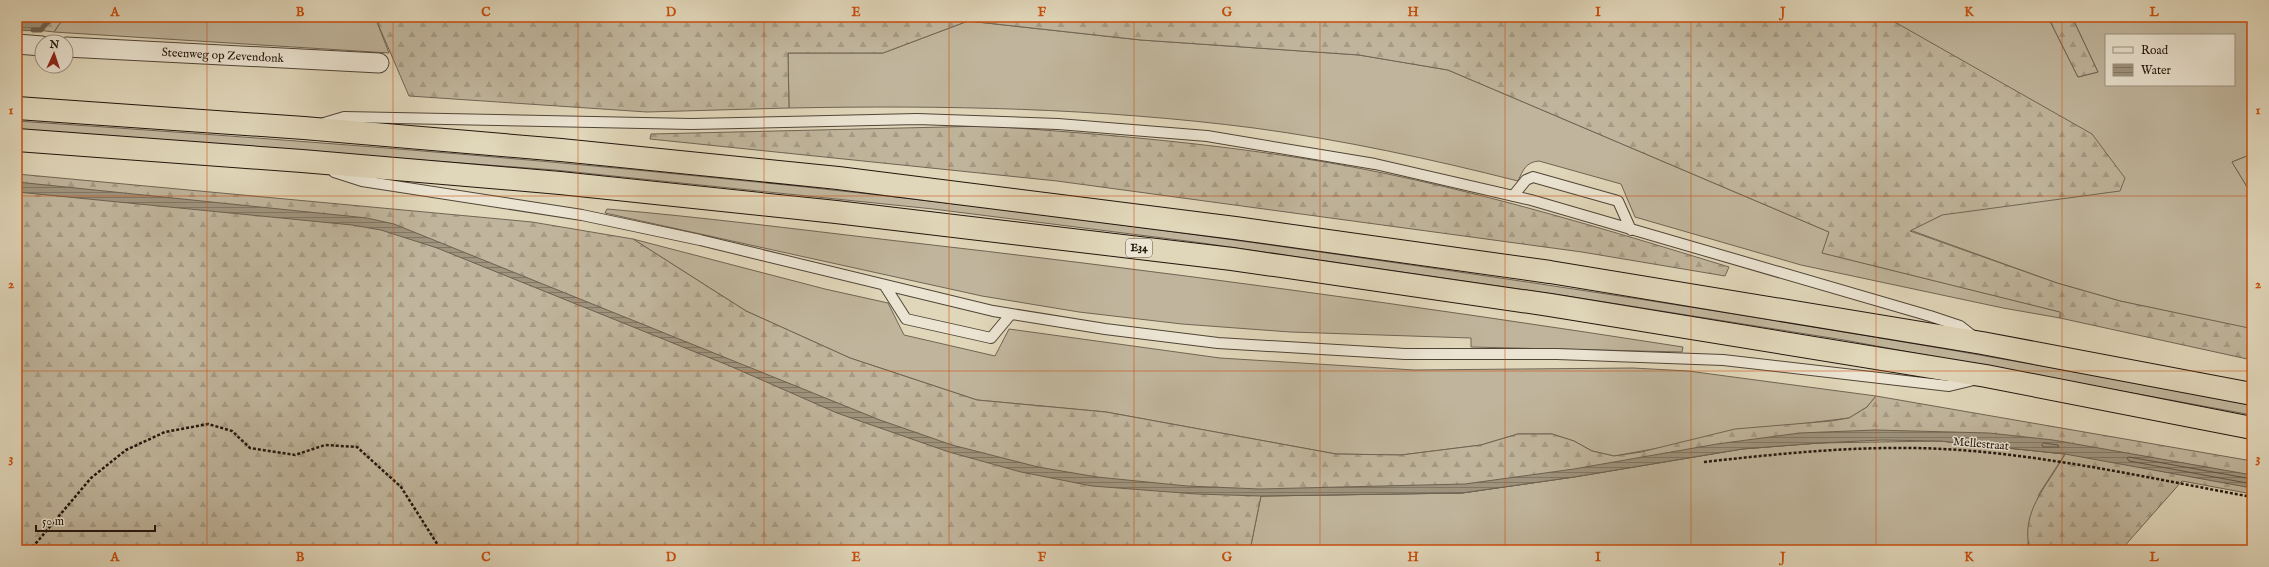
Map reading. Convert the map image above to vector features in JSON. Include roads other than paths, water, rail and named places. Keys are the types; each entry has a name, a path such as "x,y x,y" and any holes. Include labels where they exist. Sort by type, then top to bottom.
{"highway":[{"path":"17,108 304,128 561,150 838,178 1235,228 1550,272 1982,343 2252,394"},
{"name":"E34","path":"17,140 302,161 560,183 836,212 1232,259 1550,305 1986,376 2252,428"}],"street":[{"path":"17,44 34,45"},
{"name":"Steenweg op Zevendonk","path":"74,47 379,63"}],"lane":[{"path":"304,128 344,117 692,124 917,119 1058,124 1222,139 1375,164 1513,196 1930,316 1960,326 1982,343"},
{"path":"302,161 362,181 582,215 700,240 885,286 1011,314 1105,329 1211,342 1324,350 1405,354 1557,354 1723,360 1950,386 1986,376"},
{"path":"1513,196 1526,180 1533,177 1618,201 1631,230"},
{"path":"885,286 906,319 992,338 1011,314"}],"water":[{"path":"42,17 57,17 48,25 39,29 29,31 17,30 17,21 31,22"},
{"path":"17,182 367,218 394,224 880,420 952,445 1038,467 1097,477 1187,486 1260,489 1465,484 1574,469 1717,444 1800,433 1875,430 1989,433 2053,440 2252,475 2252,488 2065,454 1940,441 1881,440 1742,449 1574,477 1462,493 1261,496 1196,494 1092,486 1021,472 949,452 837,413 730,366 437,248 381,230 352,225 17,192"}],"waterway":[{"path":"33,30 41,30 51,17"}]}
